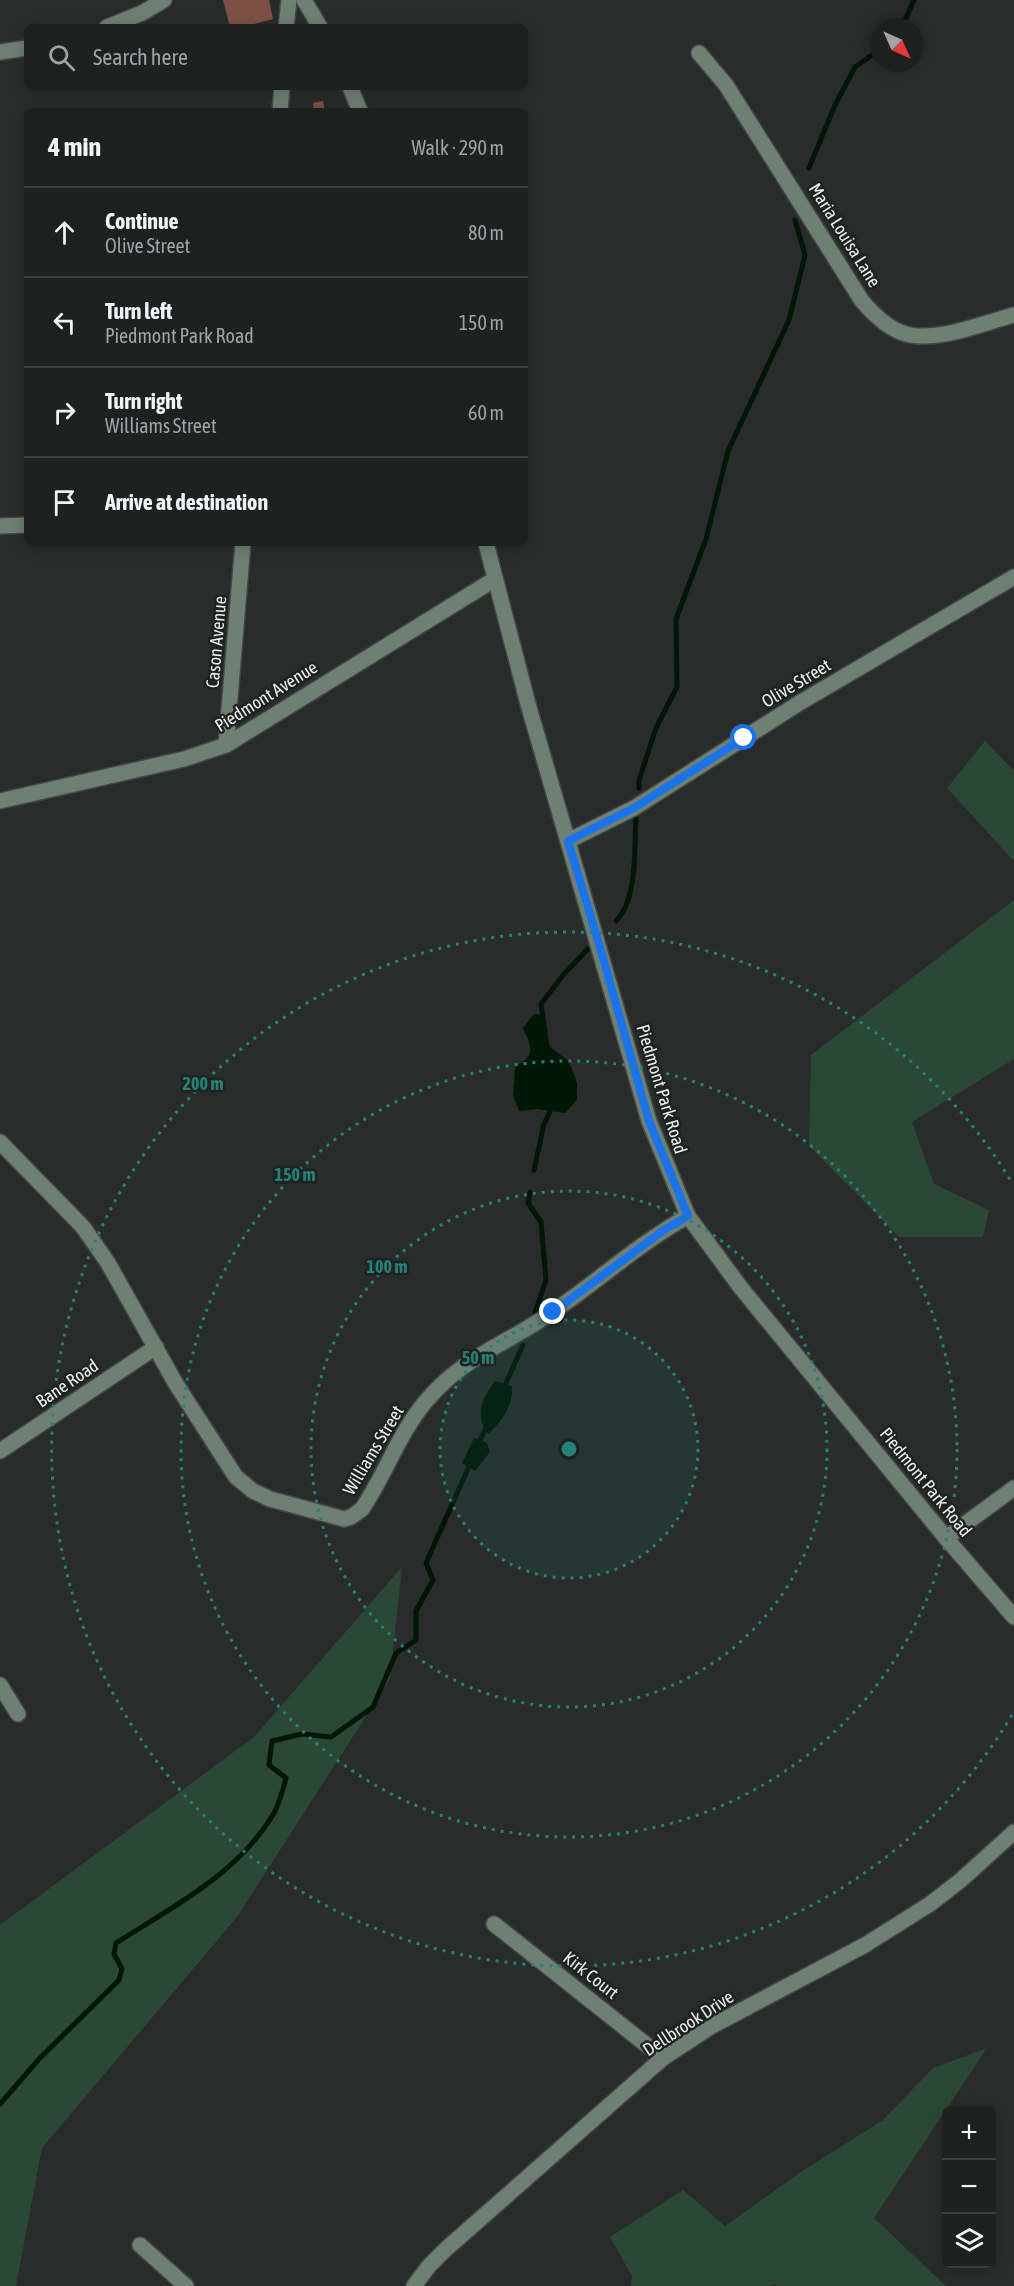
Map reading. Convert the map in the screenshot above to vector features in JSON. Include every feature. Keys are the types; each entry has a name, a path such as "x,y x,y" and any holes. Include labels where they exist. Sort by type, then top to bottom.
{"street":[{"path":"115,24 164,0"},
{"path":"286,24 289,0"},
{"path":"304,0 318,24"},
{"path":"0,52 24,48"},
{"name":"Maria Louisa Lane","path":"699,53 726,84 862,301 874,315 902,333 923,336 1014,315"},
{"path":"280,108 282,90"},
{"path":"351,90 359,108"},
{"path":"0,526 24,525"},
{"name":"Cason Avenue","path":"226,745 243,546"},
{"name":"Piedmont Park Road","path":"487,546 568,841 649,1121 688,1216 741,1288 946,1538 1014,1617"},
{"name":"Olive Street","path":"568,841 634,808 801,702 1014,577"},
{"name":"Piedmont Avenue","path":"0,801 184,759 226,745 495,579"},
{"name":"Williams Street","path":"0,1142 82,1227 108,1263 176,1384 236,1477 253,1491 270,1499 344,1519 362,1509 415,1415 455,1372 476,1356 553,1312 664,1230 688,1216"},
{"name":"Bane Road","path":"0,1451 156,1347"},
{"path":"946,1538 1014,1488"},
{"path":"0,1685 18,1713"},
{"name":"Dellbrook Drive","path":"414,2286 446,2249 663,2058 712,2026 865,1945 930,1904 961,1880 1014,1832"},
{"name":"Kirk Court","path":"494,1924 663,2058"},
{"path":"140,2245 186,2286"}],"shaded area":[{"path":"985,741 1014,771 1014,861 947,788"},
{"path":"1014,900 1014,1059 912,1122 934,1184 989,1210 983,1237 899,1237 809,1146 811,1055"},
{"path":"533,1015 542,1016 545,1037 551,1048 569,1061 577,1083 577,1100 565,1113 537,1109 519,1111 513,1095 515,1068 527,1058 530,1051 523,1028"},
{"path":"495,1381 512,1386 512,1393 506,1412 488,1434 481,1420 481,1407"},
{"path":"474,1438 487,1443 490,1452 475,1471 462,1463"},
{"path":"402,1567 390,1679 237,1917 42,2148 16,2286 0,2286 0,1925 254,1737"},
{"path":"987,2048 948,2106 942,2106 942,2116 874,2218 946,2286 777,2286 775,2284 770,2286 631,2286 632,2276 610,2237 683,2190 725,2226 804,2170 883,2120 933,2068"}],"building":[{"path":"223,0 269,0 273,19 254,24 229,24"},
{"path":"323,101 324,108 314,108 313,103"}],"waterway":[{"path":"906,18 914,0"},
{"path":"809,168 835,105 855,67 870,56"},
{"path":"639,788 639,780 656,728 677,687 676,619 706,539 728,451 789,320 805,255 795,220"},
{"path":"616,921 628,900 634,873 636,819"},
{"path":"547,1046 541,1004 564,974 588,949"},
{"path":"534,1170 544,1124 553,1105"},
{"path":"530,1192 528,1203 541,1222 546,1280 535,1313"},
{"path":"503,1390 523,1345"},
{"path":"478,1445 488,1423"},
{"path":"0,2104 39,2059 119,1980 122,1969 114,1954 116,1943 204,1887 224,1871 260,1834 276,1809 286,1778 269,1765 272,1741 302,1734 331,1737 373,1707 396,1653 416,1640 416,1611 433,1580 426,1563 471,1462"}],"route":[{"path":"553,1312 664,1230 688,1216 658,1149 649,1121 568,841 634,808 744,738"}]}
